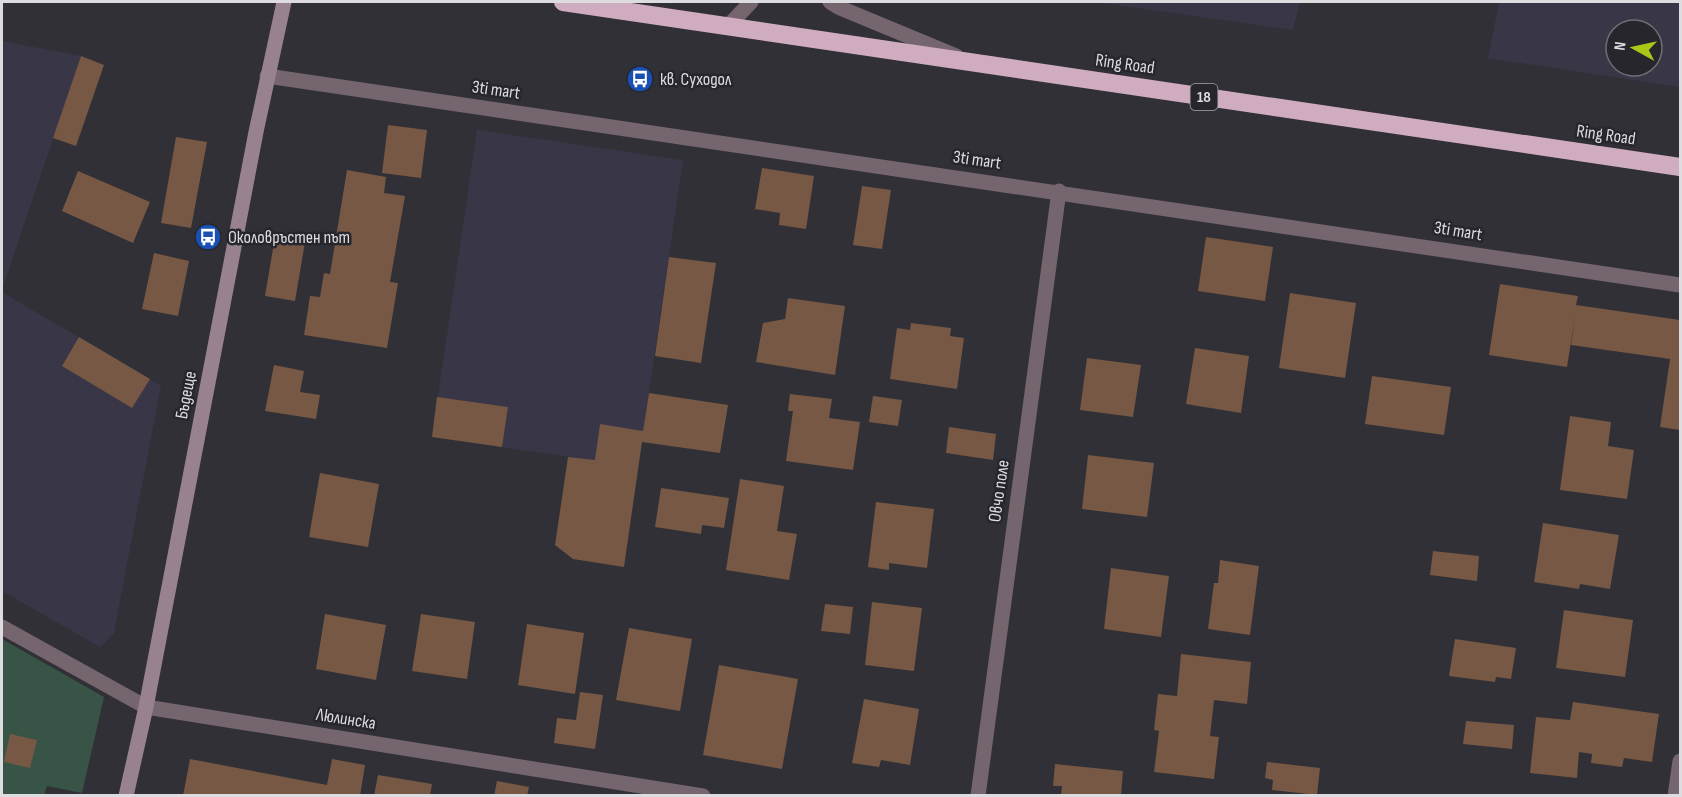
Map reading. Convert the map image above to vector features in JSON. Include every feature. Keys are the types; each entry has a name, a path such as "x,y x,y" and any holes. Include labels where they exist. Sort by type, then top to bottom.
{"highway":[{"name":"Ring Road","path":"563,2 1680,167"}],"street":[{"name":"Бъдеще","path":"126,795 146,707 267,76 284,2"},
{"path":"728,26 751,2"},
{"path":"830,2 837,7 970,62"},
{"name":"3ti mart","path":"267,76 1059,191 1680,285"},
{"name":"Овчо поле","path":"978,795 1059,191"},
{"name":"Люлинска","path":"2,627 146,707 703,795"},
{"path":"1676,795 1680,762"}],"shaded area":[{"path":"1097,2 1300,2 1293,30"},
{"path":"1499,2 1680,2 1680,87 1620,78 1664,78 1664,18 1604,18 1604,76 1488,58"},
{"path":"2,41 81,56 2,290"},
{"path":"477,130 683,160 638,467 432,437"},
{"path":"2,292 161,386 114,633 100,647 2,591"}],"green space":[{"path":"2,639 104,697 82,793 47,786 44,795 2,795"}],"building":[{"path":"81,56 104,65 76,146 53,138"},
{"path":"388,125 427,130 421,178 382,173"},
{"path":"176,137 207,142 191,228 161,223"},
{"path":"762,168 814,176 806,229 779,225 780,213 755,209"},
{"path":"347,170 386,177 384,193 405,196 390,282 398,283 387,348 304,335 310,296 320,297 324,273 330,274"},
{"path":"78,171 150,202 133,243 62,211"},
{"path":"862,186 891,190 882,249 853,245"},
{"path":"275,237 305,242 295,301 265,296"},
{"path":"1206,237 1273,247 1265,301 1198,291"},
{"path":"154,253 189,261 178,316 142,309"},
{"path":"669,257 716,263 701,363 655,356"},
{"path":"1500,284 1578,296 1576,305 1680,320 1680,430 1660,427 1670,359 1571,345 1575,317 1567,367 1489,355"},
{"path":"1290,293 1356,303 1345,378 1279,368"},
{"path":"788,298 845,306 835,375 756,362 763,323 785,319"},
{"path":"911,323 951,328 950,336 964,338 957,389 890,379 897,328 910,330"},
{"path":"79,337 150,379 132,408 62,366"},
{"path":"1195,348 1249,356 1241,413 1186,404"},
{"path":"1087,358 1141,365 1133,417 1080,410"},
{"path":"274,365 304,371 300,392 320,395 316,419 265,411"},
{"path":"1372,376 1451,387 1444,435 1365,424"},
{"path":"649,393 728,405 720,453 642,442 624,567 573,559 555,545 568,457 595,460 600,424 643,431"},
{"path":"790,394 832,399 829,418 860,422 853,470 786,461 793,411 788,411"},
{"path":"873,396 902,400 898,426 869,422"},
{"path":"437,397 508,407 502,447 432,437"},
{"path":"1570,416 1611,422 1608,446 1634,450 1627,499 1560,490"},
{"path":"949,427 996,434 993,460 946,453"},
{"path":"1088,455 1154,463 1147,517 1082,509"},
{"path":"320,473 379,484 368,547 309,537"},
{"path":"740,479 784,486 777,531 797,534 789,580 726,570"},
{"path":"661,488 729,498 724,528 702,525 701,534 655,527"},
{"path":"876,502 934,509 927,568 889,563 889,570 868,567"},
{"path":"1543,523 1619,535 1610,589 1580,584 1579,589 1534,582"},
{"path":"1433,551 1479,556 1477,581 1430,575"},
{"path":"1220,560 1259,566 1250,635 1208,629 1214,583 1218,583"},
{"path":"1111,568 1169,576 1161,637 1104,629"},
{"path":"872,602 922,608 914,671 865,665"},
{"path":"825,604 853,607 850,634 821,631"},
{"path":"1564,610 1633,620 1625,677 1556,668"},
{"path":"325,614 386,625 376,680 316,669"},
{"path":"421,614 475,622 467,679 412,671"},
{"path":"527,624 584,633 575,694 518,685"},
{"path":"629,628 692,639 680,711 616,700"},
{"path":"1455,639 1516,648 1511,679 1496,677 1495,682 1449,676"},
{"path":"1181,654 1251,662 1247,704 1214,700 1210,736 1219,737 1214,779 1154,772 1159,731 1154,730 1158,694 1177,696"},
{"path":"719,665 798,679 782,769 703,755"},
{"path":"580,692 603,695 595,749 554,743 557,718 576,720"},
{"path":"864,699 919,709 910,765 881,760 879,767 852,763"},
{"path":"1573,702 1659,714 1652,762 1624,758 1622,767 1591,763 1592,754 1579,752 1577,778 1530,773 1536,717 1570,720"},
{"path":"1466,721 1514,725 1512,749 1463,744"},
{"path":"10,734 37,740 30,768 4,762"},
{"path":"190,759 327,785 332,759 365,765 360,796 183,796"},
{"path":"1267,762 1320,768 1317,795 1272,790 1273,780 1265,778"},
{"path":"1055,764 1123,771 1121,796 1061,796 1062,786 1053,786"},
{"path":"378,775 432,784 430,796 374,796"},
{"path":"497,781 529,787 527,796 494,796"}],"place":[{"name":"кв. Суходол","path":"640,79"},
{"name":"Околовръстен път","path":"208,237"}]}
